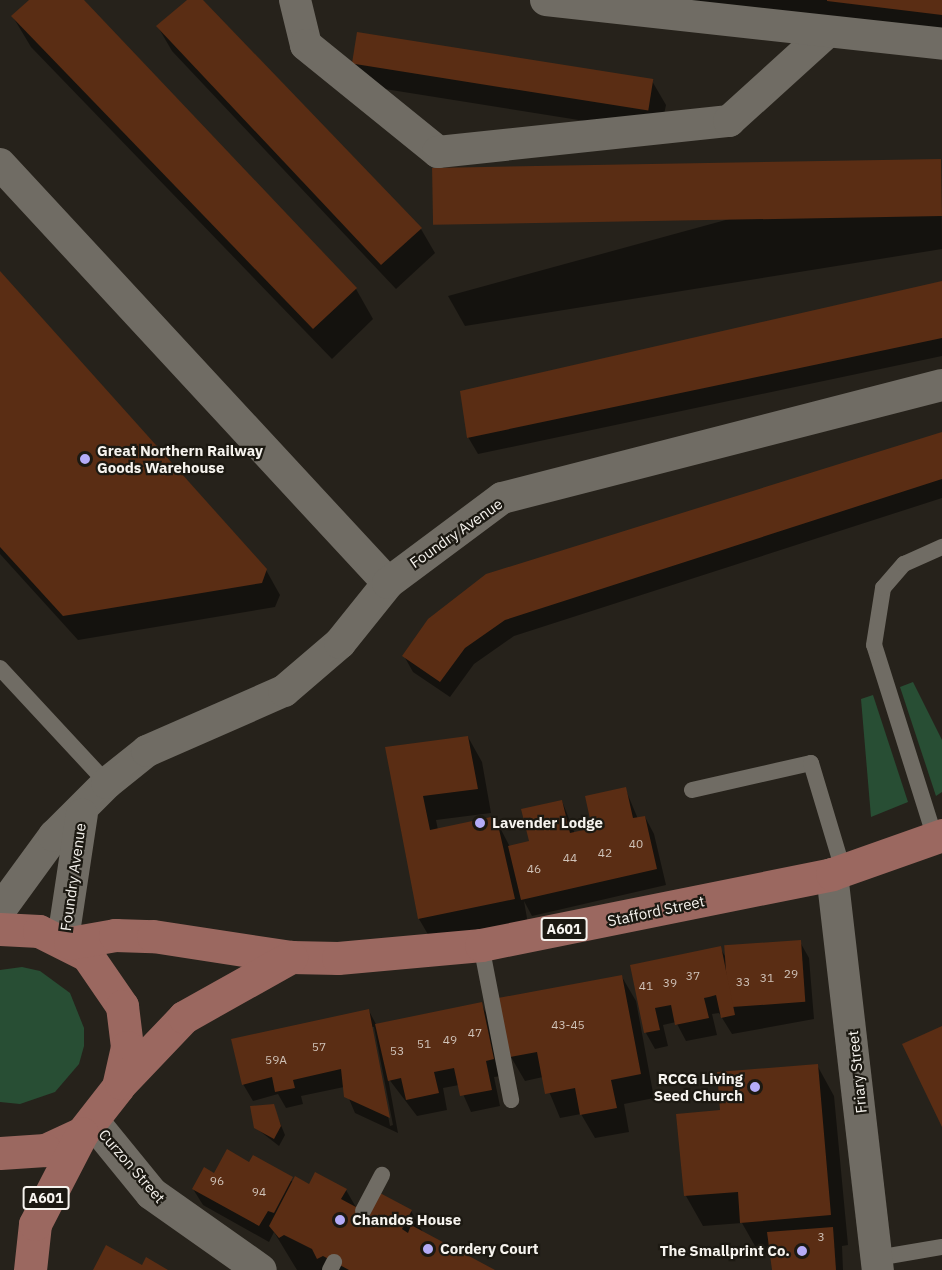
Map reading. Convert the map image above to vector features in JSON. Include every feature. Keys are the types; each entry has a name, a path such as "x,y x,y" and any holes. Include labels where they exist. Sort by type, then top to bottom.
{"main road":[{"name":"Stafford Street","path":"67,941 115,935 153,936 291,957 482,945 838,872 938,836"},
{"name":"A601","path":"0,929 39,931 67,941 102,970 122,1006 127,1047 118,1087 88,1128 35,1224 30,1270"},
{"name":"Stafford Street","path":"118,1087 183,1017 291,957"},
{"path":"0,1153 45,1150 88,1128"}],"street":[{"path":"295,0 306,45 438,152 729,121 825,34"},
{"path":"546,0 825,34 942,44"},
{"path":"0,164 388,583"},
{"name":"Foundry Avenue","path":"0,910 54,836 82,814 107,783 147,751 284,691 340,643 388,583 502,498 942,385"},
{"name":"Foundry Avenue","path":"67,941 82,814"},
{"name":"Friary Street","path":"838,872 877,1264"},
{"name":"Curzon Street","path":"88,1128 151,1192 253,1268"}],"lane":[{"path":"938,836 874,645 883,588 904,564 942,547"},
{"path":"0,668 107,783"},
{"path":"692,790 811,763 838,872"},
{"path":"482,945 511,1100"},
{"path":"363,1211 382,1175"},
{"path":"877,1264 942,1246"}],"green space":[{"path":"913,682 942,740 942,792 936,796 900,687"},
{"path":"873,695 908,802 871,817 861,699"},
{"path":"22,967 40,971 70,993 84,1028 84,1046 79,1064 55,1092 20,1104 0,1102 0,970"}],"building":[{"path":"29,0 84,0 357,288 313,329 11,16"},
{"path":"187,0 203,0 422,228 381,265 156,26"},
{"path":"942,0 942,15 827,1"},
{"path":"357,32 653,79 648,111 352,64"},
{"path":"941,159 942,216 433,225 432,168"},
{"name":"Great Northern Railway Goods Warehouse","path":"0,271 267,569 262,583 63,616 0,547"},
{"path":"942,281 942,338 467,438 460,391"},
{"path":"942,432 942,479 505,620 465,648 440,682 402,656 428,619 486,574"},
{"name":"Lavender Lodge","path":"468,736 478,789 423,796 430,830 496,816 515,899 418,919 385,747"},
{"path":"626,787 633,818 645,816 657,869 521,900 508,846 529,841 521,809 562,800 570,833 592,828 585,796"},
{"path":"801,940 805,1002 729,1007 724,945"},
{"path":"721,946 735,1015 721,1018 716,995 704,998 709,1018 675,1025 671,1005 655,1008 660,1030 644,1033 630,965"},
{"path":"622,975 641,1074 611,1080 617,1108 580,1115 575,1088 545,1094 537,1052 510,1057 498,998"},
{"path":"482,1002 494,1059 486,1061 492,1090 460,1096 454,1068 434,1072 439,1093 406,1100 401,1078 388,1081 375,1024"},
{"path":"369,1009 390,1118 344,1097 341,1069 293,1080 295,1088 275,1092 272,1077 242,1085 231,1039"},
{"path":"942,1026 942,1127 902,1044"},
{"path":"818,1064 831,1215 740,1223 738,1192 684,1196 676,1114 720,1110 717,1072"},
{"path":"274,1104 281,1126 274,1139 254,1128 250,1106"},
{"path":"227,1149 249,1162 253,1155 293,1177 274,1213 268,1211 259,1226 192,1189 204,1167 214,1173"},
{"name":"Chandos House","path":"315,1172 347,1189 341,1199 369,1214 380,1193 412,1210 402,1229 408,1233 411,1225 495,1270 349,1270 323,1256 317,1259 312,1249 284,1235 279,1238 269,1226 295,1176 309,1184"},
{"name":"The Smallprint Co.","path":"833,1227 836,1270 772,1270 767,1232"},
{"path":"106,1245 142,1265 146,1257 168,1270 93,1270"}],"place":[{"name":"Great Northern Railway Goods Warehouse","path":"85,459"},
{"name":"Lavender Lodge","path":"480,823"},
{"name":"RCCG Living Seed Church","path":"755,1087"},
{"name":"Chandos House","path":"340,1220"},
{"name":"Cordery Court","path":"428,1249"},
{"name":"The Smallprint Co.","path":"802,1251"}]}
